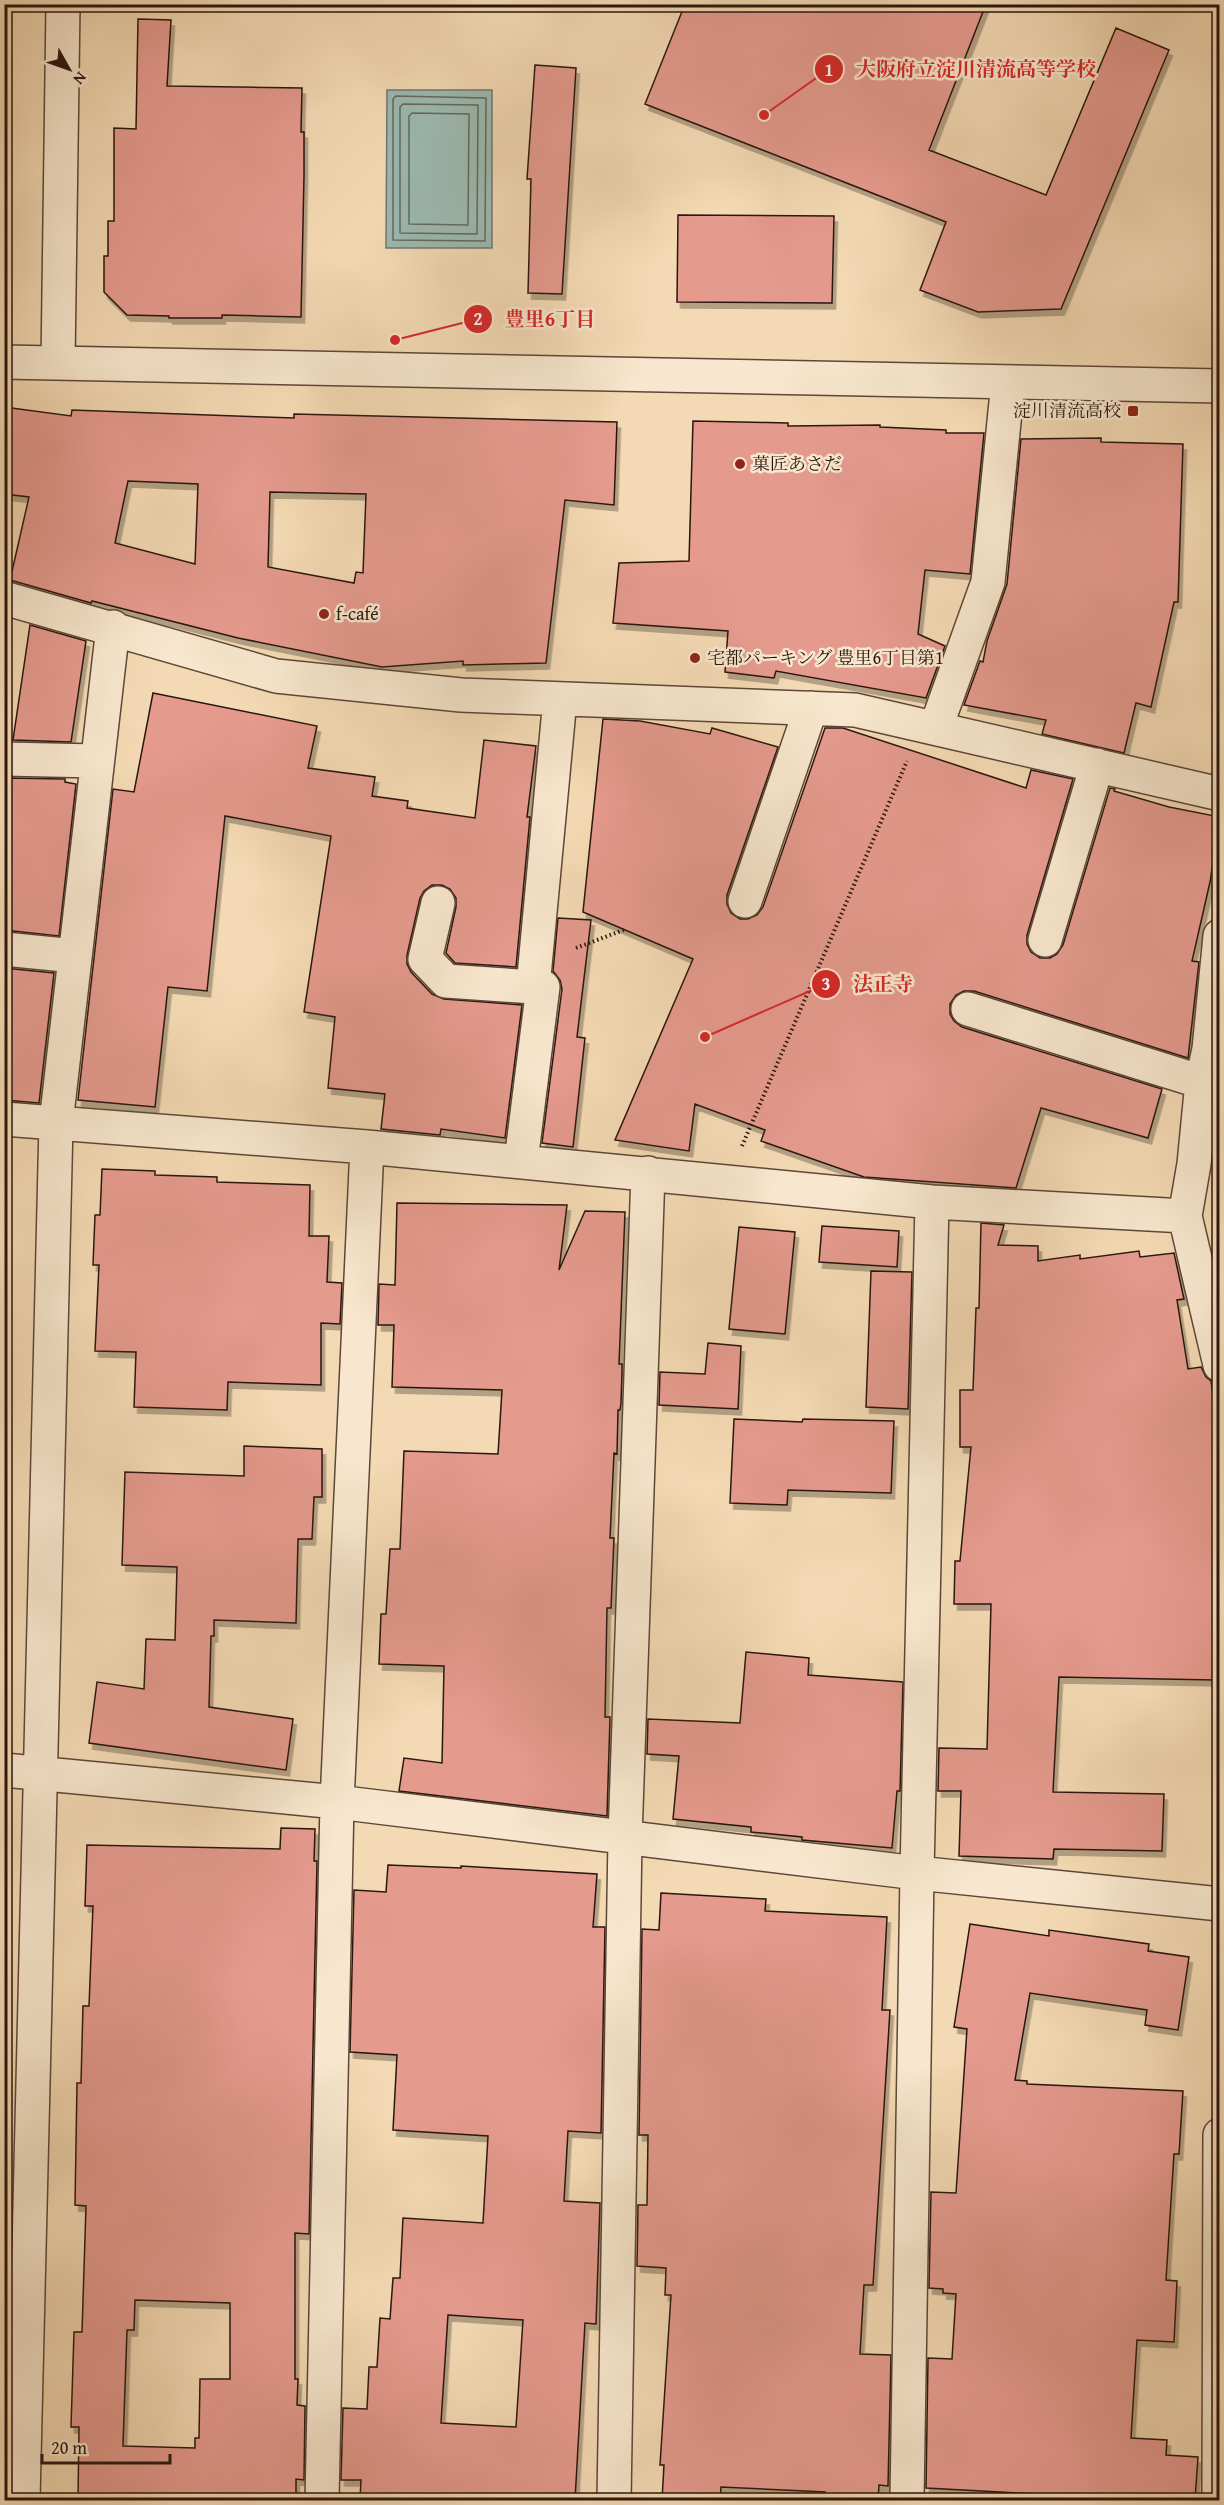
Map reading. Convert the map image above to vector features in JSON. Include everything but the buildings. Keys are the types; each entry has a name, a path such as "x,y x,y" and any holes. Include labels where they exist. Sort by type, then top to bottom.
{"street":[{"path":"58,363 63,4"},
{"path":"4,362 1220,386"},
{"path":"929,726 988,582 1008,382"},
{"path":"4,598 113,627 276,676 461,695 855,710 1220,795"},
{"path":"23,2500 18,2182 39,1774 56,1123 113,627"},
{"path":"521,1161 543,987 534,975 560,699"},
{"path":"745,901 811,708"},
{"path":"4,759 97,761"},
{"path":"1045,940 1097,765"},
{"path":"438,903 425,958 446,981 534,975"},
{"path":"1220,936 1209,1049 1202,1082 1207,1168 1185,1216 1220,1365"},
{"path":"4,949 75,956"},
{"path":"968,1009 1202,1082"},
{"path":"4,1119 367,1147 932,1202 1185,1216"},
{"path":"322,2500 336,1802 367,1147"},
{"path":"614,2500 625,1838 648,1173"},
{"path":"907,2500 917,1873 932,1202"},
{"path":"4,1770 336,1802 917,1873 1220,1904"},
{"path":"1219,2500 1220,2135"}],"path":[{"path":"727,1182 929,726"},
{"path":"534,975 626,929"}],"water":[{"path":"387,90 492,90 492,248 386,248"}],"place":[{"name":"大阪府立淀川清流高等学校","path":"764,115"},
{"name":"豊里6丁目","path":"395,340"},
{"name":"淀川清流高校","path":"1133,411"},
{"name":"菓匠あさだ","path":"740,464"},
{"name":"f-café","path":"324,614"},
{"name":"宅都パーキング 豊里6丁目第1","path":"695,658"},
{"name":"法正寺","path":"705,1037"}]}
